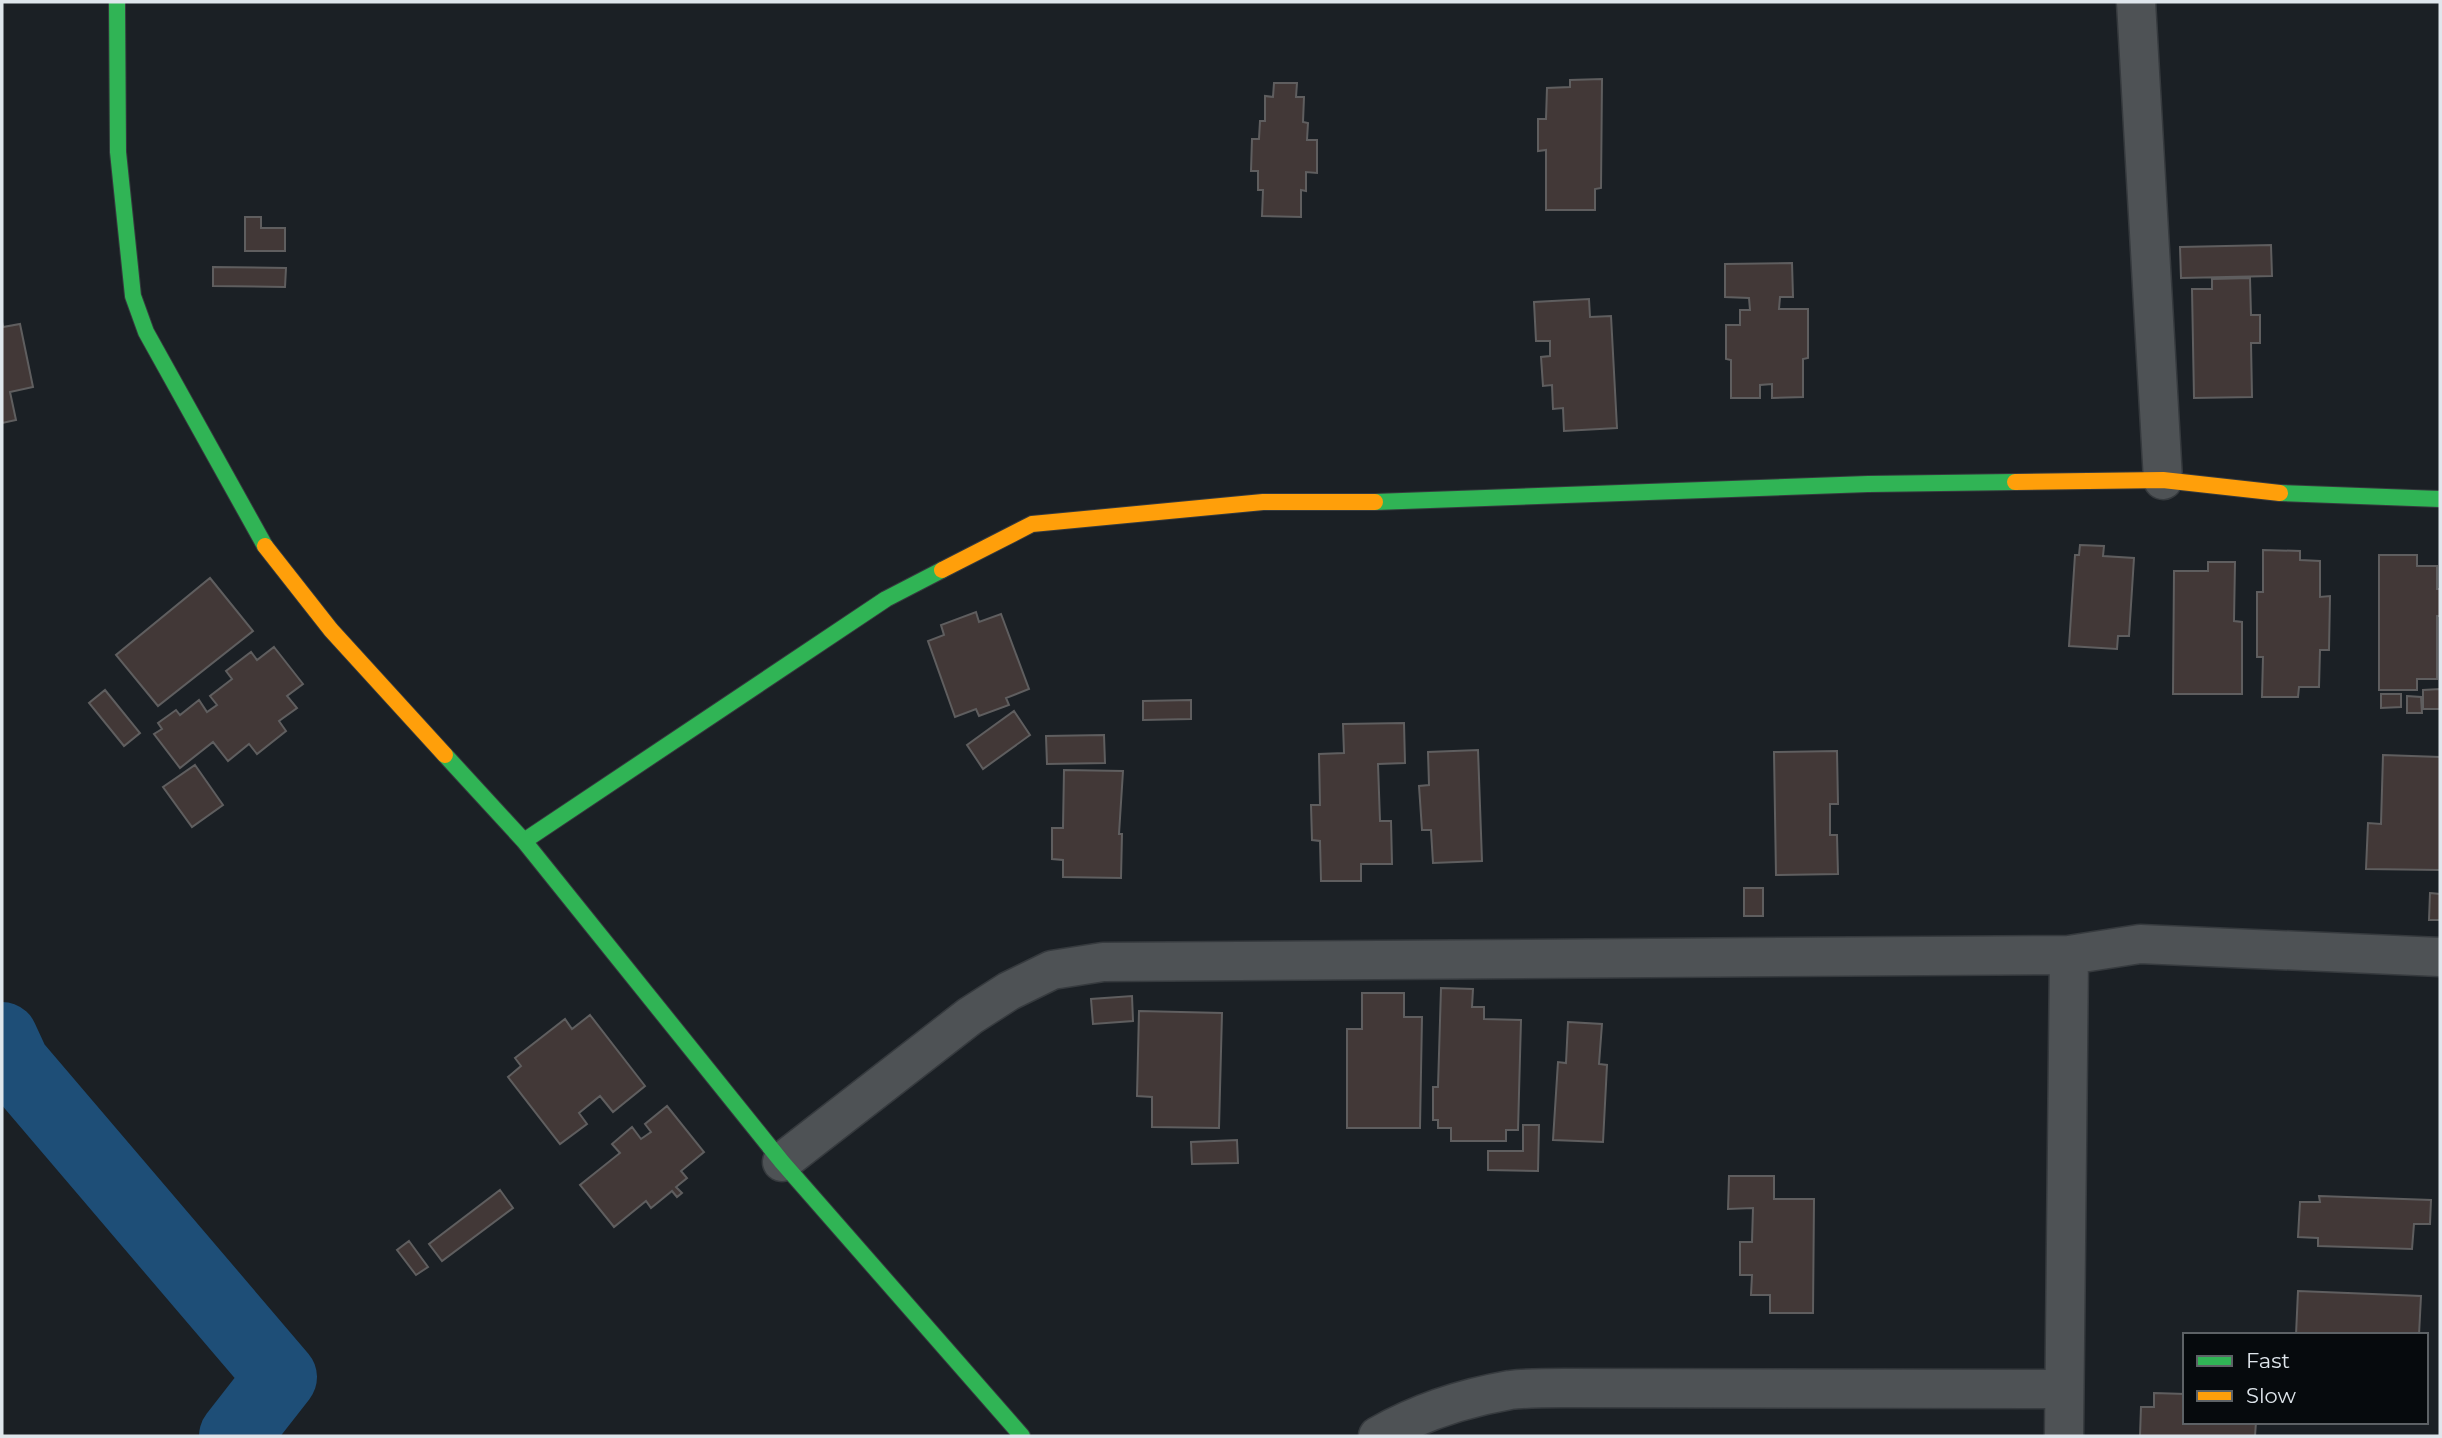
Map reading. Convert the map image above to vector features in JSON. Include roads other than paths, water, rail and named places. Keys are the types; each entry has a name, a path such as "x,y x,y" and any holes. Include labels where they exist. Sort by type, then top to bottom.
{"street":[{"path":"117,2 118,152 133,296 146,332 266,548 331,630 524,841 782,1162 1022,1436"},
{"path":"2136,2 2163,481"},
{"path":"524,841 886,599 1032,524 1263,502 1384,502 1868,484 2163,481 2279,493 2440,499"},
{"path":"782,1162 970,1016 1009,990 1052,970 1103,962 2069,955 2140,944 2440,957"},
{"path":"2064,1436 2069,955"},
{"path":"1378,1436 1404,1421 1458,1402 1511,1390 2063,1389"}],"waterway":[{"path":"2,1038 14,1064 281,1377 235,1436"}]}
